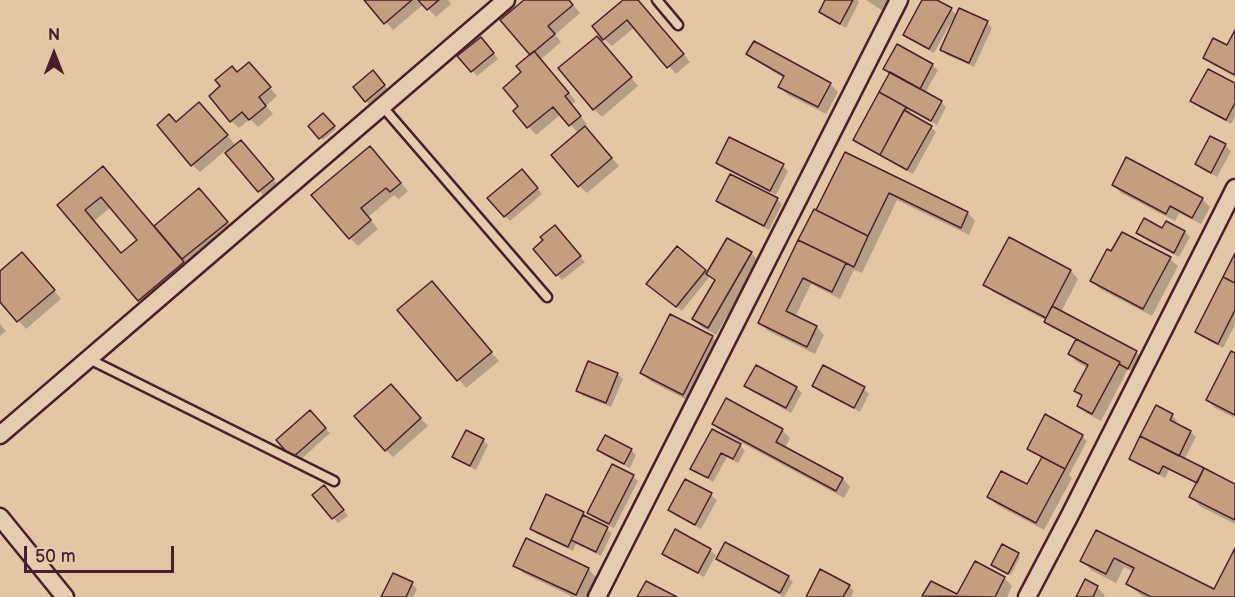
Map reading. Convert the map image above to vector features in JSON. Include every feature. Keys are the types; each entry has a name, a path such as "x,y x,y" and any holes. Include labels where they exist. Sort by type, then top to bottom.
{"street":[{"path":"0,435 506,0"},
{"path":"597,597 899,0"},
{"path":"1027,597 1070,517 1235,188"},
{"path":"0,517 65,597"}],"lane":[{"path":"657,0 678,25"},
{"path":"382,106 547,297"},
{"path":"89,359 334,481"}],"building":[{"path":"364,0 412,0 384,24"},
{"path":"418,0 439,0 427,10"},
{"path":"524,0 569,0 573,5 548,26 555,34 530,55 500,20"},
{"path":"623,0 638,0 684,54 667,68 627,20 603,40 592,26"},
{"path":"825,0 853,0 840,24 819,12"},
{"path":"922,0 937,0 952,8 929,49 903,35"},
{"path":"959,8 988,21 969,63 940,50"},
{"path":"1235,30 1235,75 1203,58 1213,38 1227,45"},
{"path":"597,36 632,77 593,110 558,68"},
{"path":"481,37 494,53 471,72 457,56"},
{"path":"754,41 831,83 818,107 778,87 784,76 746,54"},
{"path":"897,44 933,64 920,89 883,69"},
{"path":"534,51 569,93 565,96 581,116 569,126 553,107 527,128 513,111 518,106 503,88 521,72 516,66"},
{"path":"249,62 271,87 259,97 266,106 249,120 242,112 230,122 209,96 220,86 215,80 232,66 237,72"},
{"path":"1208,69 1235,83 1235,103 1226,120 1190,101"},
{"path":"373,70 385,85 365,102 353,87"},
{"path":"890,72 942,101 931,121 879,92"},
{"path":"879,92 906,107 880,155 853,140"},
{"path":"199,102 228,135 191,166 157,125 169,114 176,122"},
{"path":"904,110 932,126 907,170 880,155"},
{"path":"323,113 335,126 319,139 308,126"},
{"path":"585,126 612,158 578,187 551,155"},
{"path":"1210,136 1226,144 1211,173 1195,164"},
{"path":"729,137 784,164 770,191 716,163"},
{"path":"241,140 274,179 258,192 225,153"},
{"path":"370,146 401,183 390,192 386,188 361,208 371,220 349,239 311,195"},
{"path":"845,152 968,212 961,228 889,193 868,236 816,210"},
{"path":"1126,157 1203,198 1192,218 1170,206 1166,214 1112,185"},
{"path":"103,166 184,262 138,301 57,205","holes":["101,197 137,240 121,253 85,210"]},
{"path":"522,169 538,188 504,217 487,198"},
{"path":"730,174 778,198 764,226 716,201"},
{"path":"199,188 228,222 182,259 154,226"},
{"path":"814,209 868,236 854,267 798,240"},
{"path":"1144,218 1162,228 1166,221 1185,231 1174,253 1136,233"},
{"path":"555,225 581,256 556,276 533,249 543,240 540,237"},
{"path":"1122,232 1171,257 1143,309 1090,281 1107,249 1111,251"},
{"path":"1009,237 1071,270 1046,318 983,285"},
{"path":"727,238 752,252 708,328 692,319 715,280 706,274"},
{"path":"798,240 846,263 832,292 803,278 786,311 817,326 807,347 758,323"},
{"path":"677,246 706,270 676,307 646,284"},
{"path":"22,252 55,290 17,322 0,302 0,271"},
{"path":"1235,253 1235,283 1223,277"},
{"path":"1223,277 1235,283 1235,310 1218,344 1195,332"},
{"path":"432,281 492,352 457,381 397,310"},
{"path":"1052,306 1137,351 1128,369 1119,364 1120,362 1044,322"},
{"path":"670,314 713,336 683,395 640,373"},
{"path":"1076,339 1120,362 1092,414 1077,406 1082,395 1074,391 1088,365 1068,354"},
{"path":"1231,351 1235,353 1235,415 1206,400"},
{"path":"588,361 618,373 606,403 576,391"},
{"path":"756,365 797,387 786,408 744,386"},
{"path":"823,365 865,387 854,408 812,386"},
{"path":"391,384 421,418 385,451 354,416"},
{"path":"726,398 783,429 776,442 843,478 836,491 712,424"},
{"path":"1156,405 1173,414 1170,420 1191,431 1179,456 1140,436"},
{"path":"310,410 326,428 292,458 276,440"},
{"path":"1045,414 1083,435 1065,469 1027,449"},
{"path":"712,429 741,444 733,459 721,453 708,478 690,469"},
{"path":"466,430 484,439 470,466 452,457"},
{"path":"605,435 632,449 624,464 597,450"},
{"path":"1140,436 1204,468 1197,483 1163,466 1159,474 1129,459"},
{"path":"1042,457 1065,469 1036,523 987,497 1001,471 1027,484"},
{"path":"612,464 634,475 609,524 587,513"},
{"path":"1204,468 1235,484 1235,520 1189,497"},
{"path":"685,479 712,493 695,525 668,510"},
{"path":"324,485 344,510 332,519 312,495"},
{"path":"546,494 584,512 568,547 530,529"},
{"path":"583,515 608,527 596,552 571,540"},
{"path":"675,529 711,549 698,573 662,554"},
{"path":"1096,530 1214,589 1235,548 1235,597 1151,597 1126,584 1134,568 1114,558 1106,574 1080,561"},
{"path":"526,538 589,568 576,595 513,566"},
{"path":"725,542 789,576 780,593 716,559"},
{"path":"1002,544 1019,553 1008,574 991,565"},
{"path":"975,561 1005,577 995,597 922,596 931,581 957,594"},
{"path":"820,569 850,585 843,597 806,597"},
{"path":"393,573 413,582 406,597 381,597"},
{"path":"1085,579 1098,586 1093,597 1076,597"},
{"path":"646,581 677,597 637,597"}]}
